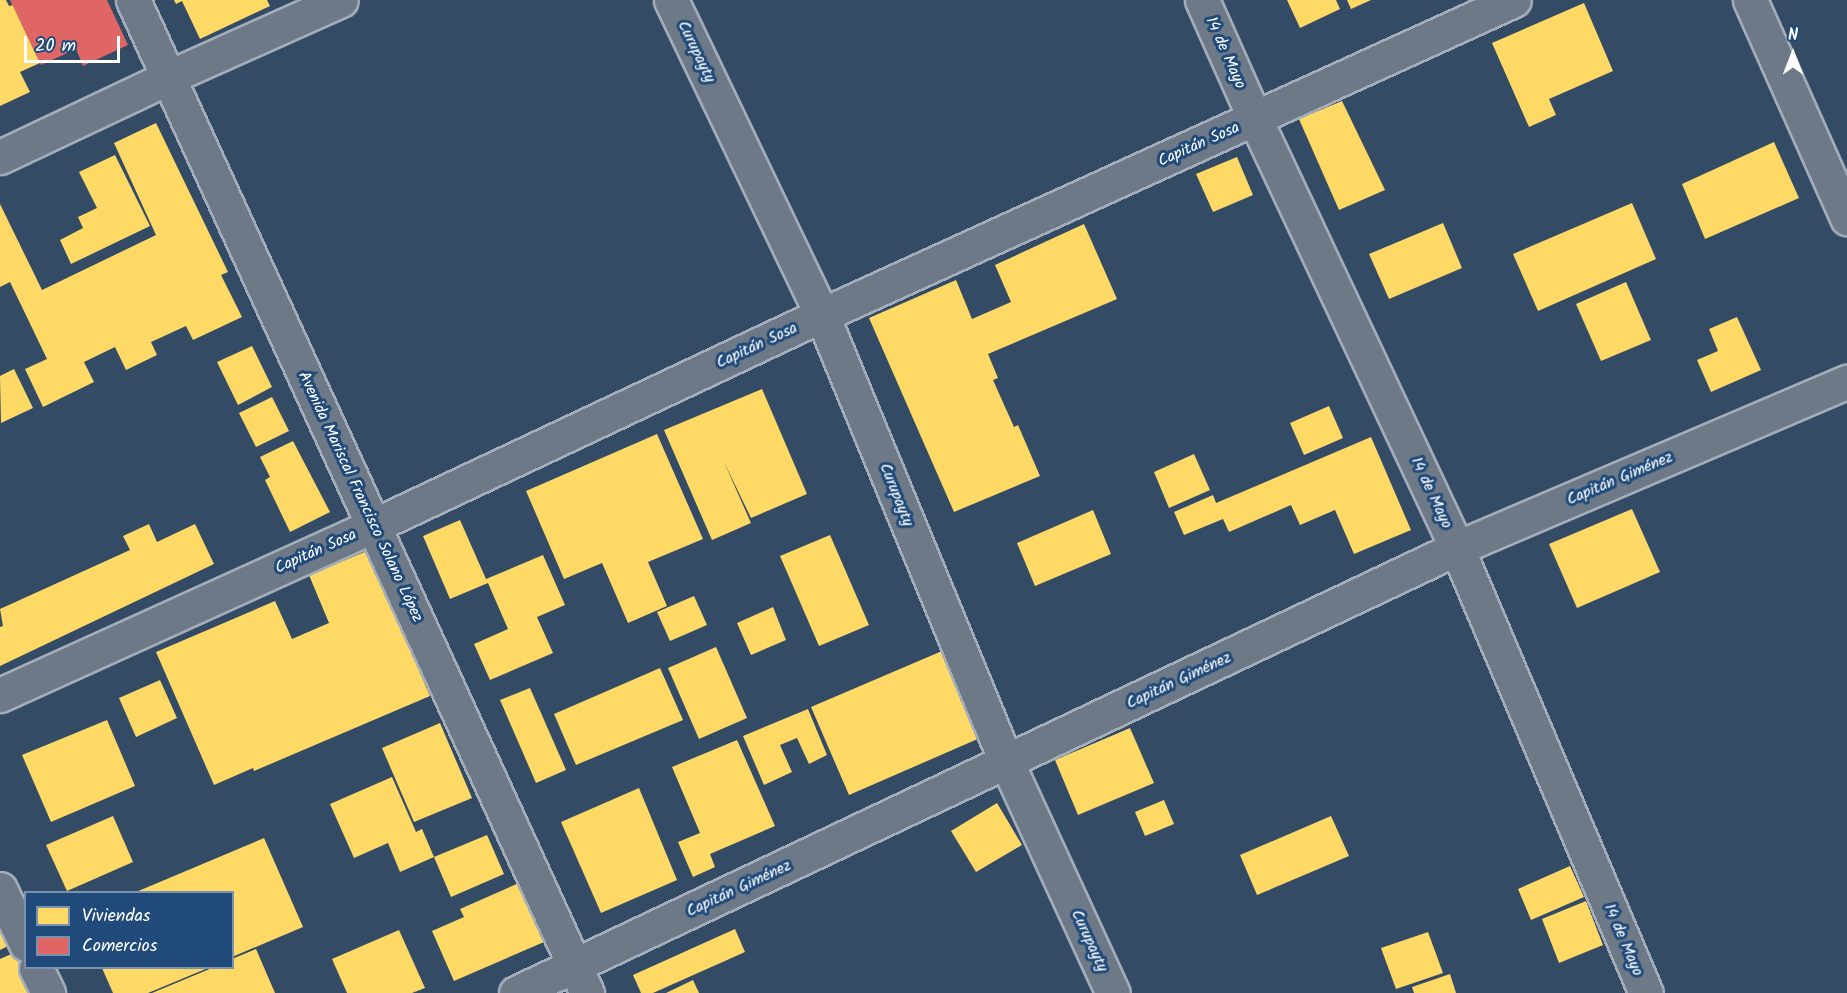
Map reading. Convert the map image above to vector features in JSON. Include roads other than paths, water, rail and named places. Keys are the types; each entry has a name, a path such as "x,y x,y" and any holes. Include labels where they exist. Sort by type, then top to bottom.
{"street":[{"name":"Avenida Mariscal Francisco Solano López","path":"133,0 581,980"},
{"path":"0,157 169,77 341,0"},
{"name":"Curupayty","path":"671,0 822,315 1007,763 1113,993"},
{"name":"14 de Mayo","path":"1202,0 1255,119 1457,548 1646,993"},
{"name":"Capitán Sosa","path":"0,695 373,526 822,315 1514,0"},
{"path":"1750,0 1847,218"},
{"name":"Capitán Giménez","path":"516,993 581,980 1007,763 1457,548 1847,382"},
{"path":"0,889 24,940"},
{"path":"36,969 48,993"}]}
